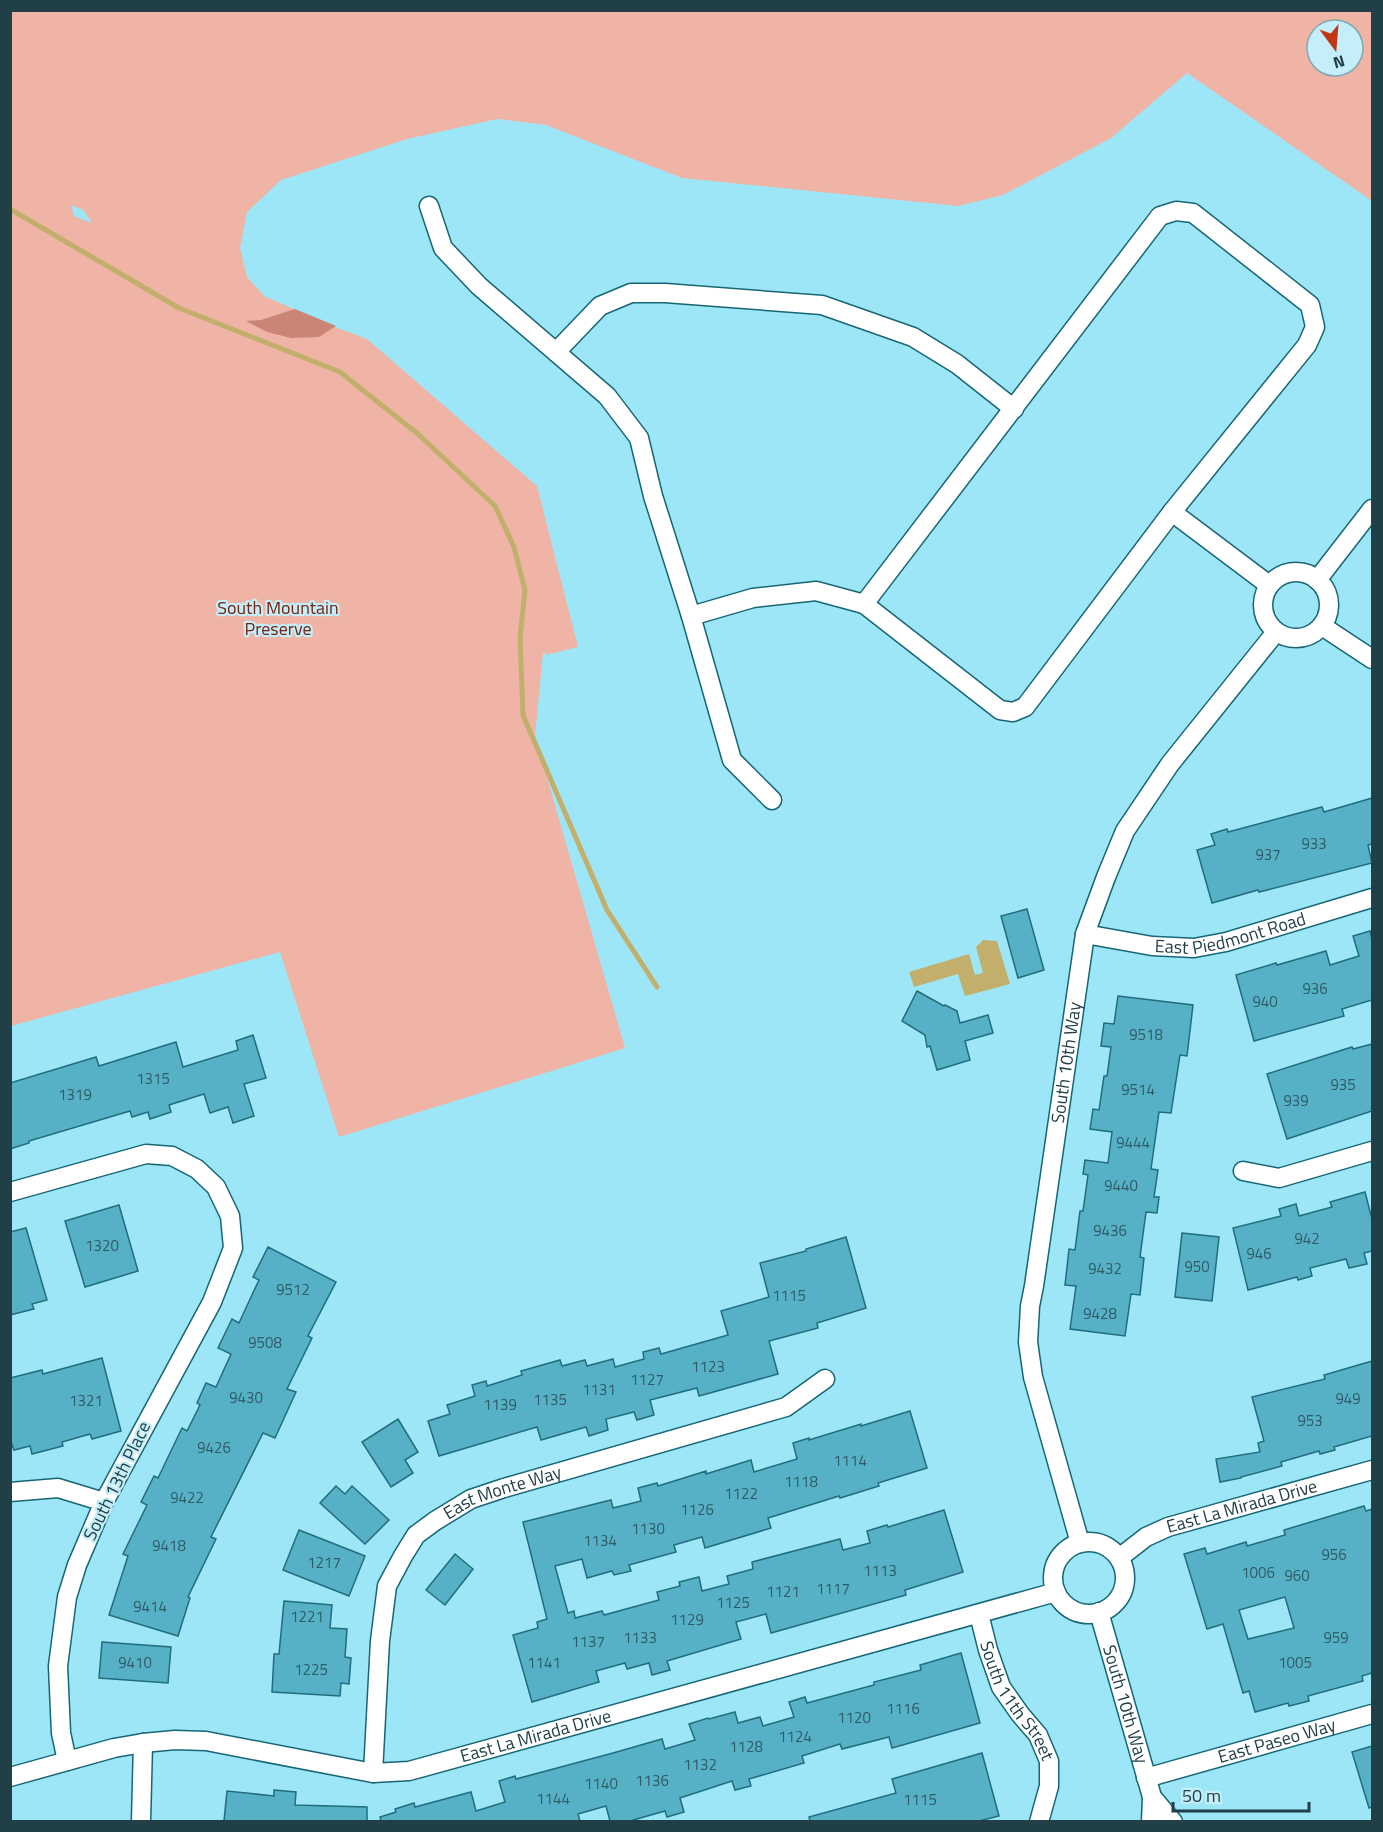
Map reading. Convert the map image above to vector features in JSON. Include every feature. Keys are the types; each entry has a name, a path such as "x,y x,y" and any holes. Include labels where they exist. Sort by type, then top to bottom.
{"street":[{"path":"429,206 443,248 479,286 607,396 639,438 653,496 691,616 732,760 772,800"},
{"path":"691,616 753,598 816,591 864,604 1000,711 1013,712 1025,707 1172,512 1306,345 1315,327 1310,305 1193,213 1176,211 1160,216 864,604"},
{"path":"556,352 600,306 631,294 686,294 822,305 913,337 957,363 1014,409"},
{"path":"1317,580 1372,509"},
{"path":"1172,512 1269,585"},
{"path":"1287,573 1308,574 1317,580 1324,587 1328,597 1327,617 1322,626 1315,633 1295,639 1276,632 1269,625 1262,605 1269,585 1287,573"},
{"path":"1322,626 1372,659"},
{"name":"South 10th Way","path":"1080,1543 1034,1377 1028,1342 1030,1306 1085,934 1125,831 1170,764 1276,632"},
{"name":"East Piedmont Road","path":"1085,934 1152,946 1194,948 1226,942 1372,898"},
{"path":"1244,1171 1279,1178 1372,1151"},
{"name":"South 13th Place","path":"10,1192 146,1154 172,1156 197,1169 216,1187 230,1216 233,1248 212,1302 104,1502 77,1565 67,1598 58,1666 58,1697 61,1733 68,1761"},
{"name":"East Monte Way","path":"373,1773 380,1641 387,1586 416,1535 471,1499 786,1407 825,1379"},
{"name":"East La Mirada Drive","path":"1119,1558 1146,1537 1168,1527 1372,1470"},
{"path":"10,1492 58,1488 104,1502"},
{"path":"1080,1543 1098,1543 1119,1558 1125,1579 1122,1590 1109,1607 1100,1612 1079,1612 1069,1608 1056,1592 1053,1572 1056,1562 1070,1547 1080,1543"},
{"name":"East La Mirada Drive","path":"10,1777 114,1748 175,1740 206,1741 373,1773 409,1771 1056,1592"},
{"name":"South 10th Way","path":"1100,1612 1152,1797 1151,1821"},
{"name":"South 11th Street","path":"979,1614 1001,1687 1038,1735 1048,1761 1049,1786 1039,1821"},
{"name":"East Paseo Way","path":"1146,1778 1372,1714"},
{"path":"141,1821 143,1743"},
{"name":"South 10th Way","path":"1152,1797 1173,1821"}],"green space":[{"name":"South Mountain Preserve","path":"11,11 1372,11 1372,201 1187,73 1111,138 1003,195 958,206 682,178 546,125 497,119 407,139 281,180 247,212 240,248 247,277 264,296 367,339 537,486 578,647 546,655 546,652 543,653 535,736 625,1048 339,1137 280,952 11,1026","holes":["71,205 83,210 92,223 74,216"]}],"shaded area":[{"path":"295,309 336,326 319,337 291,338 267,332 246,321 261,320"},
{"path":"983,940 997,941 1010,984 965,996 958,974 914,987 909,972 969,954 975,975 983,973 976,947"}],"building":[{"path":"1372,798 1372,844 1368,845 1372,863 1212,903 1197,850 1215,845 1211,834 1227,829 1228,832 1322,807 1324,812"},
{"path":"1027,909 1044,970 1018,978 1001,916"},
{"path":"1370,931 1372,1000 1342,1009 1344,1016 1254,1041 1236,975 1326,951 1330,965 1359,956 1353,936"},
{"path":"917,991 957,1011 960,1023 988,1015 993,1033 965,1041 970,1060 937,1070 930,1046 927,1047 925,1035 902,1021"},
{"path":"1118,996 1193,1005 1187,1056 1180,1055 1171,1113 1159,1112 1151,1169 1158,1170 1154,1197 1159,1197 1157,1213 1146,1212 1140,1257 1144,1258 1140,1295 1131,1294 1125,1336 1070,1329 1076,1286 1065,1285 1069,1249 1075,1250 1080,1211 1083,1211 1088,1175 1083,1174 1085,1160 1108,1163 1112,1132 1090,1129 1093,1109 1099,1110 1111,1047 1101,1046 1104,1023 1114,1024"},
{"path":"253,1035 266,1078 244,1084 254,1116 233,1123 228,1107 210,1113 204,1094 169,1105 171,1112 150,1119 148,1112 132,1117 130,1111 29,1141 29,1143 10,1149 10,1083 96,1057 99,1066 176,1042 183,1067 238,1050 236,1041"},
{"path":"1372,1044 1372,1111 1287,1139 1267,1074 1352,1047 1353,1049"},
{"path":"1365,1192 1372,1219 1372,1251 1364,1253 1367,1264 1349,1268 1346,1259 1310,1268 1312,1276 1298,1280 1297,1277 1248,1290 1233,1228 1281,1216 1279,1209 1296,1204 1299,1216 1332,1207 1330,1202"},
{"path":"119,1205 138,1271 85,1287 65,1221"},
{"path":"26,1228 47,1300 32,1304 34,1309 10,1315 10,1232"},
{"path":"1182,1233 1219,1237 1212,1301 1175,1297"},
{"path":"846,1237 866,1308 817,1323 818,1328 769,1341 778,1374 699,1396 697,1388 650,1400 654,1415 637,1420 634,1412 606,1419 608,1430 589,1436 586,1427 541,1440 537,1427 439,1456 428,1421 450,1414 447,1405 475,1396 472,1385 486,1381 487,1386 522,1375 521,1371 560,1360 562,1366 585,1360 587,1366 613,1359 615,1367 644,1359 643,1352 659,1348 661,1354 728,1335 721,1311 769,1297 760,1263 806,1251 806,1249"},
{"path":"268,1247 336,1282 308,1336 312,1338 287,1389 296,1392 275,1438 263,1433 211,1537 216,1539 188,1597 190,1598 178,1636 109,1615 128,1556 123,1554 147,1505 141,1502 154,1476 158,1478 182,1428 187,1431 200,1405 197,1403 206,1383 216,1387 231,1354 218,1348 232,1319 239,1323 259,1280 253,1277"},
{"path":"102,1358 121,1431 92,1439 90,1434 62,1442 63,1446 32,1454 30,1446 14,1450 10,1439 10,1378 42,1370 43,1374"},
{"path":"1372,1361 1372,1436 1334,1447 1335,1450 1320,1454 1319,1451 1281,1462 1282,1466 1220,1482 1216,1459 1260,1452 1258,1443 1264,1441 1252,1397 1325,1379 1324,1375"},
{"path":"910,1411 927,1468 878,1483 879,1486 768,1518 771,1528 705,1548 702,1537 674,1545 676,1552 629,1565 631,1571 614,1575 612,1571 587,1578 582,1559 555,1566 568,1613 574,1611 575,1618 602,1611 604,1615 659,1600 657,1592 680,1586 679,1582 699,1577 702,1591 729,1584 727,1576 753,1569 752,1562 840,1539 843,1550 870,1543 867,1531 944,1510 963,1572 905,1590 906,1595 771,1633 766,1614 736,1622 741,1639 667,1661 670,1670 652,1675 649,1663 627,1669 625,1663 596,1671 599,1682 532,1702 513,1635 538,1628 537,1622 547,1619 523,1522 611,1500 613,1508 641,1501 638,1488 657,1483 658,1486 751,1460 754,1472 797,1459 793,1443"},
{"path":"398,1419 418,1452 405,1460 413,1473 391,1487 362,1442"},
{"path":"336,1486 345,1494 352,1486 389,1520 365,1544 320,1503"},
{"path":"1364,1506 1366,1511 1372,1509 1372,1673 1362,1676 1363,1681 1308,1696 1309,1701 1289,1706 1288,1703 1255,1712 1249,1691 1243,1693 1223,1624 1207,1629 1184,1554 1205,1548 1207,1554 1246,1542 1247,1546 1285,1535 1284,1530","holes":["1285,1597 1294,1628 1248,1639 1239,1610"]},
{"path":"299,1530 365,1556 349,1596 283,1570"},
{"path":"455,1554 473,1569 445,1605 426,1590"},
{"path":"284,1601 332,1605 330,1628 347,1629 345,1657 351,1658 349,1684 341,1683 340,1696 272,1692 274,1654 279,1654"},
{"path":"102,1642 171,1647 168,1683 99,1678"},
{"path":"961,1653 980,1723 892,1748 889,1737 842,1749 840,1744 802,1756 804,1763 749,1779 751,1786 735,1790 732,1781 680,1798 684,1812 667,1817 665,1811 630,1821 610,1821 606,1806 578,1814 580,1821 381,1821 380,1817 396,1812 395,1809 414,1803 415,1807 471,1792 476,1811 505,1802 499,1781 515,1776 516,1779 662,1739 665,1749 695,1740 689,1724 735,1712 738,1723 760,1717 763,1726 794,1717 789,1702 805,1697 807,1703 874,1685 874,1682 921,1670 920,1665"},
{"path":"1372,1746 1372,1807 1369,1808 1352,1752"},
{"path":"982,1753 999,1816 979,1821 810,1821 809,1817 896,1793 892,1779"},
{"path":"274,1790 296,1792 295,1805 367,1807 367,1821 224,1821 227,1791 274,1796"}],"waterway":[{"path":"10,209 179,308 340,372 418,434 495,506 514,547 525,590 520,638 523,715 607,910 657,987"}]}
